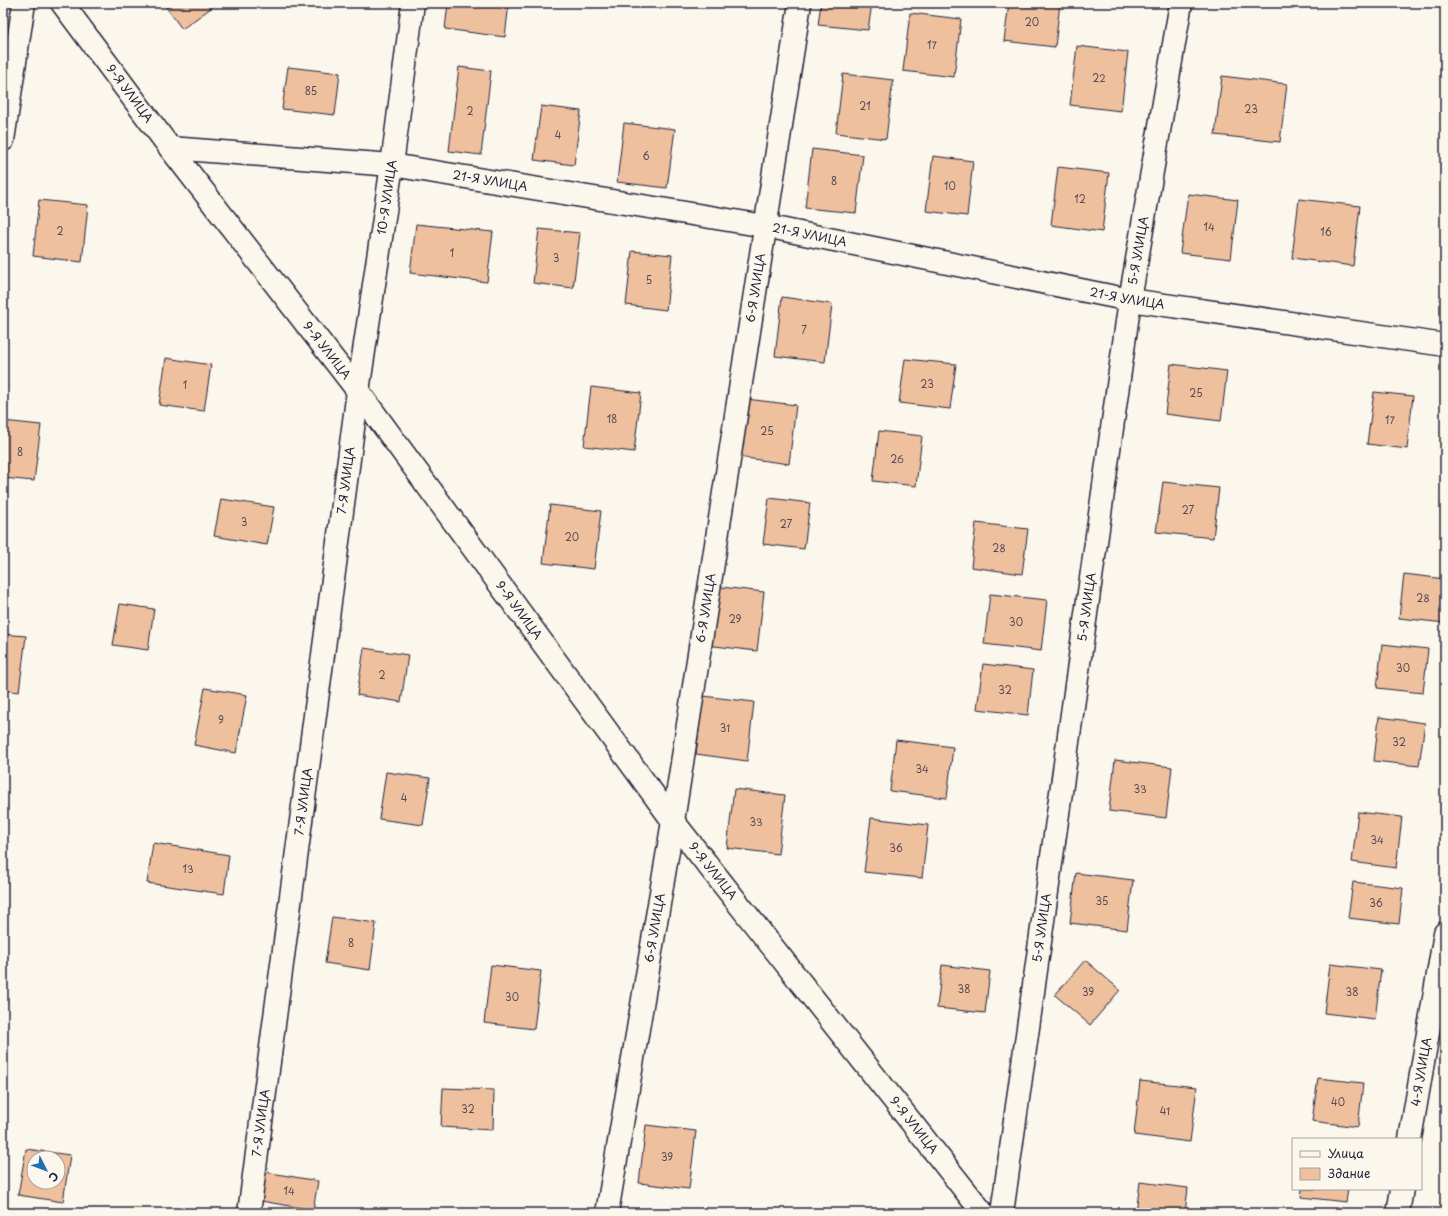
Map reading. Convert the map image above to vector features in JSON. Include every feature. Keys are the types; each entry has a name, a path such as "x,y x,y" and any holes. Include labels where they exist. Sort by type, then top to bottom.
{"street":[{"path":"3,140 24,3"},
{"name":"9-Я УЛИЦА","path":"62,3 170,148 358,391 673,821 983,1213"},
{"name":"10-Я УЛИЦА","path":"358,391 392,165 413,3"},
{"name":"6-Я УЛИЦА","path":"608,1213 673,821 800,3"},
{"name":"5-Я УЛИЦА","path":"1002,1213 1130,300 1181,3"},
{"name":"21-Я УЛИЦА","path":"170,148 392,165 765,226 1130,300 1445,345"},
{"name":"7-Я УЛИЦА","path":"249,1213 358,391"},
{"name":"4-Я УЛИЦА","path":"1410,1138 1445,933"},
{"path":"1398,1213 1402,1190"}],"building":[{"path":"163,3 218,3 182,29"},
{"path":"325,3 335,3 328,7"},
{"path":"448,3 509,3 505,37 445,29"},
{"path":"821,3 872,3 868,30 818,25"},
{"path":"1009,3 1060,3 1055,47 1004,41"},
{"path":"910,13 961,19 954,77 903,71"},
{"path":"1077,46 1128,52 1121,111 1070,105"},
{"path":"288,67 340,73 335,115 282,109"},
{"path":"459,67 491,71 481,155 449,151"},
{"path":"843,74 893,80 886,139 836,133"},
{"path":"1222,76 1287,84 1280,142 1215,135"},
{"path":"541,106 581,111 574,165 534,160"},
{"path":"624,123 675,129 667,188 617,182"},
{"path":"812,149 863,155 856,213 805,208"},
{"path":"933,156 973,161 967,216 926,211"},
{"path":"1058,167 1109,173 1102,232 1051,225"},
{"path":"1188,194 1238,200 1231,259 1180,253"},
{"path":"1299,199 1360,206 1353,266 1292,258"},
{"path":"39,200 88,205 82,262 33,256"},
{"path":"416,224 493,232 487,282 410,273"},
{"path":"539,229 580,233 573,288 533,283"},
{"path":"632,251 672,255 666,310 626,305"},
{"path":"782,297 832,304 825,362 775,356"},
{"path":"166,358 211,365 204,411 159,405"},
{"path":"905,359 956,364 950,409 899,403"},
{"path":"1171,364 1227,371 1221,421 1165,414"},
{"path":"591,387 641,393 634,452 584,446"},
{"path":"1374,392 1413,396 1407,449 1367,444"},
{"path":"746,399 796,405 789,464 738,457"},
{"path":"3,421 41,425 34,481 3,478"},
{"path":"879,431 922,436 916,486 873,481"},
{"path":"1163,482 1219,488 1213,538 1156,532"},
{"path":"769,498 810,503 804,549 763,544"},
{"path":"221,499 274,507 267,545 214,536"},
{"path":"550,505 601,511 594,569 543,563"},
{"path":"976,523 1028,529 1022,574 971,567"},
{"path":"1404,574 1445,579 1445,623 1399,618"},
{"path":"713,586 764,592 757,651 706,645"},
{"path":"990,594 1047,600 1041,651 984,644"},
{"path":"120,604 154,609 148,650 113,645"},
{"path":"3,634 26,636 19,692 3,690"},
{"path":"1382,644 1428,649 1423,693 1377,688"},
{"path":"364,648 408,655 401,702 357,695"},
{"path":"983,664 1033,670 1028,715 977,709"},
{"path":"205,688 247,695 236,753 194,745"},
{"path":"703,696 754,702 747,761 696,754"},
{"path":"1379,717 1425,723 1419,766 1374,761"},
{"path":"896,740 953,747 947,798 890,791"},
{"path":"1115,760 1172,767 1166,818 1109,811"},
{"path":"386,772 430,778 423,825 379,819"},
{"path":"734,789 785,795 778,854 727,848"},
{"path":"1358,812 1402,817 1396,868 1352,862"},
{"path":"871,818 928,825 922,878 864,872"},
{"path":"153,843 229,855 224,894 147,883"},
{"path":"1076,873 1133,880 1127,930 1070,923"},
{"path":"1353,882 1403,888 1399,924 1348,918"},
{"path":"332,917 376,923 370,970 325,963"},
{"path":"1085,960 1120,990 1090,1025 1055,995"},
{"path":"1330,964 1381,970 1375,1019 1324,1013"},
{"path":"491,965 541,971 534,1029 484,1023"},
{"path":"942,965 990,971 985,1013 937,1008"},
{"path":"1318,1078 1363,1083 1358,1127 1312,1121"},
{"path":"1140,1081 1197,1087 1190,1142 1134,1135"},
{"path":"443,1088 494,1090 493,1130 441,1127"},
{"path":"646,1125 696,1131 689,1189 639,1183"},
{"path":"26,1149 33,1150 26,1150 26,1190 65,1190 63,1202 18,1195"},
{"path":"66,1154 70,1155 66,1182"},
{"path":"265,1172 318,1181 313,1210 261,1201"},
{"path":"1140,1182 1188,1188 1185,1213 1136,1213"},
{"path":"1302,1190 1348,1190 1346,1202 1301,1197"},
{"path":"1441,1201 1445,1202 1445,1213 1440,1213"}]}
